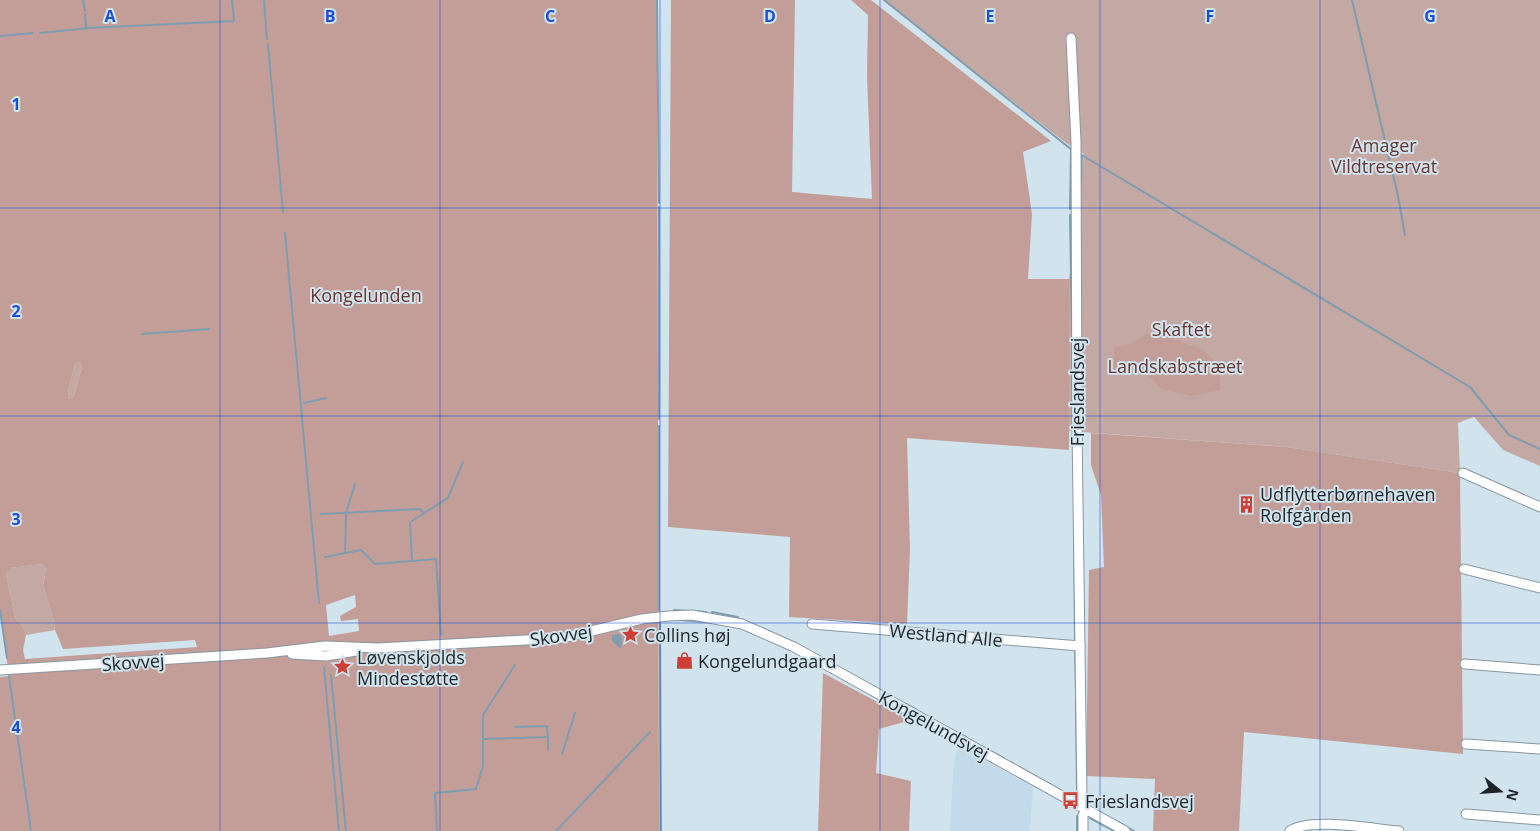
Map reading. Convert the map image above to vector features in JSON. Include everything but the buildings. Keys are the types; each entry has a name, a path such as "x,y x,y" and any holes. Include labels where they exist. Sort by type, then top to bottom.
{"street":[{"name":"Frieslandsvej","path":"1071,38 1076,142 1083,831"},
{"path":"1463,473 1540,507"},
{"path":"1464,569 1540,588"},
{"name":"Skovvej","path":"0,670 266,653 326,656 378,648 562,638 642,619 668,616 699,616 742,624"},
{"name":"Kongelundsvej","path":"742,624 794,647 1125,831"},
{"name":"Westland Alle","path":"812,624 1080,646"},
{"path":"1466,664 1540,670"},
{"path":"1466,744 1540,749"},
{"path":"1466,814 1540,820"},
{"path":"1290,831 1294,828 1310,824 1399,831"}],"shaded area":[{"path":"612,635 621,635 621,649 612,641"},
{"path":"959,746 1033,787 1030,831 950,831 954,761"}],"green space":[{"name":"Kongelunden","path":"0,0 657,0 659,831 0,831 0,677 9,676 0,610","holes":["79,362 82,366 74,396 69,399 68,392 75,364","42,564 46,569 43,586 55,630 63,649 195,640 197,647 25,659 23,650 26,635 23,627 15,617 6,574 10,568","355,595 356,607 340,616 341,621 358,619 359,631 329,636 326,605"]},
{"path":"671,0 795,0 792,192 872,199 867,77 868,15 851,0 871,0 1051,141 1023,152 1032,214 1028,279 1069,279 1069,450 907,438 910,549 907,624 789,617 790,537 668,527"},
{"name":"Amager Vildtreservat","path":"883,0 1540,0 1540,466 1503,450 1474,417 1458,423 1460,473 1287,447 1068,431 1069,279 1084,154 1066,143"},
{"name":"Landskabstræet","path":"1147,334 1171,338 1204,350 1219,368 1221,390 1191,396 1161,389 1147,373 1114,369 1114,347 1128,345"},
{"path":"79,362 82,366 74,396 69,399 68,392 75,364"},
{"path":"1091,433 1287,447 1460,473 1463,754 1244,732 1239,831 1153,831 1155,779 1086,776 1089,570 1104,567 1101,495 1091,465"},
{"path":"42,564 46,569 43,586 55,630 26,635 23,627 15,617 6,574 9,568"},
{"path":"823,673 911,720 879,729 876,773 911,781 909,831 818,831"}],"waterway":[{"path":"83,0 85,11"},
{"path":"40,33 89,28 234,21 232,0"},
{"path":"264,0 267,39"},
{"path":"657,0 659,203"},
{"path":"884,0 1072,150"},
{"path":"1352,0 1398,196 1405,235"},
{"path":"85,14 86,28"},
{"path":"0,36 33,33"},
{"path":"268,44 283,212"},
{"path":"1070,209 1071,149"},
{"path":"1080,154 1470,387 1509,435 1540,449"},
{"path":"1081,183 1082,156"},
{"path":"659,207 659,419"},
{"path":"1070,215 1072,334"},
{"path":"285,233 319,603"},
{"path":"142,334 209,329"},
{"path":"1072,338 1072,388"},
{"path":"304,403 326,398"},
{"path":"659,426 659,610"},
{"path":"441,635 436,559 412,561 410,522 448,498 463,462"},
{"path":"345,553 346,513 355,484"},
{"path":"321,514 420,509 424,513"},
{"path":"1074,518 1075,643"},
{"path":"325,557 361,550 375,564 412,561"},
{"path":"0,610 7,658"},
{"path":"674,610 689,611"},
{"path":"694,611 706,612"},
{"path":"712,612 738,617"},
{"path":"681,620 704,622"},
{"path":"660,621 661,831"},
{"path":"1075,648 1076,691"},
{"path":"437,831 435,793 476,789 483,766 483,715 515,665"},
{"path":"324,667 339,831"},
{"path":"331,675 346,831"},
{"path":"9,676 31,831"},
{"path":"1076,697 1077,794"},
{"path":"878,700 906,716"},
{"path":"906,704 917,710"},
{"path":"562,754 575,713"},
{"path":"911,719 958,744"},
{"path":"483,739 548,737 547,726 515,727"},
{"path":"556,831 650,732"},
{"path":"962,735 966,737"},
{"path":"548,737 548,750"},
{"path":"971,740 975,743"},
{"path":"981,746 1005,759"},
{"path":"1019,767 1071,796"},
{"path":"1077,816 1077,831"},
{"path":"1090,818 1114,831"},
{"path":"1115,820 1134,831"}],"place":[{"name":"Udflytterbørnehaven Rolfgården","path":"1246,504"},
{"name":"Collins høj","path":"630,635"},
{"name":"Kongelundgaard","path":"684,661"},
{"name":"Løvenskjolds Mindestøtte","path":"343,667"},
{"name":"Frieslandsvej","path":"1071,801"}],"park label":[{"name":"Skaftet","path":"1181,329"}]}
